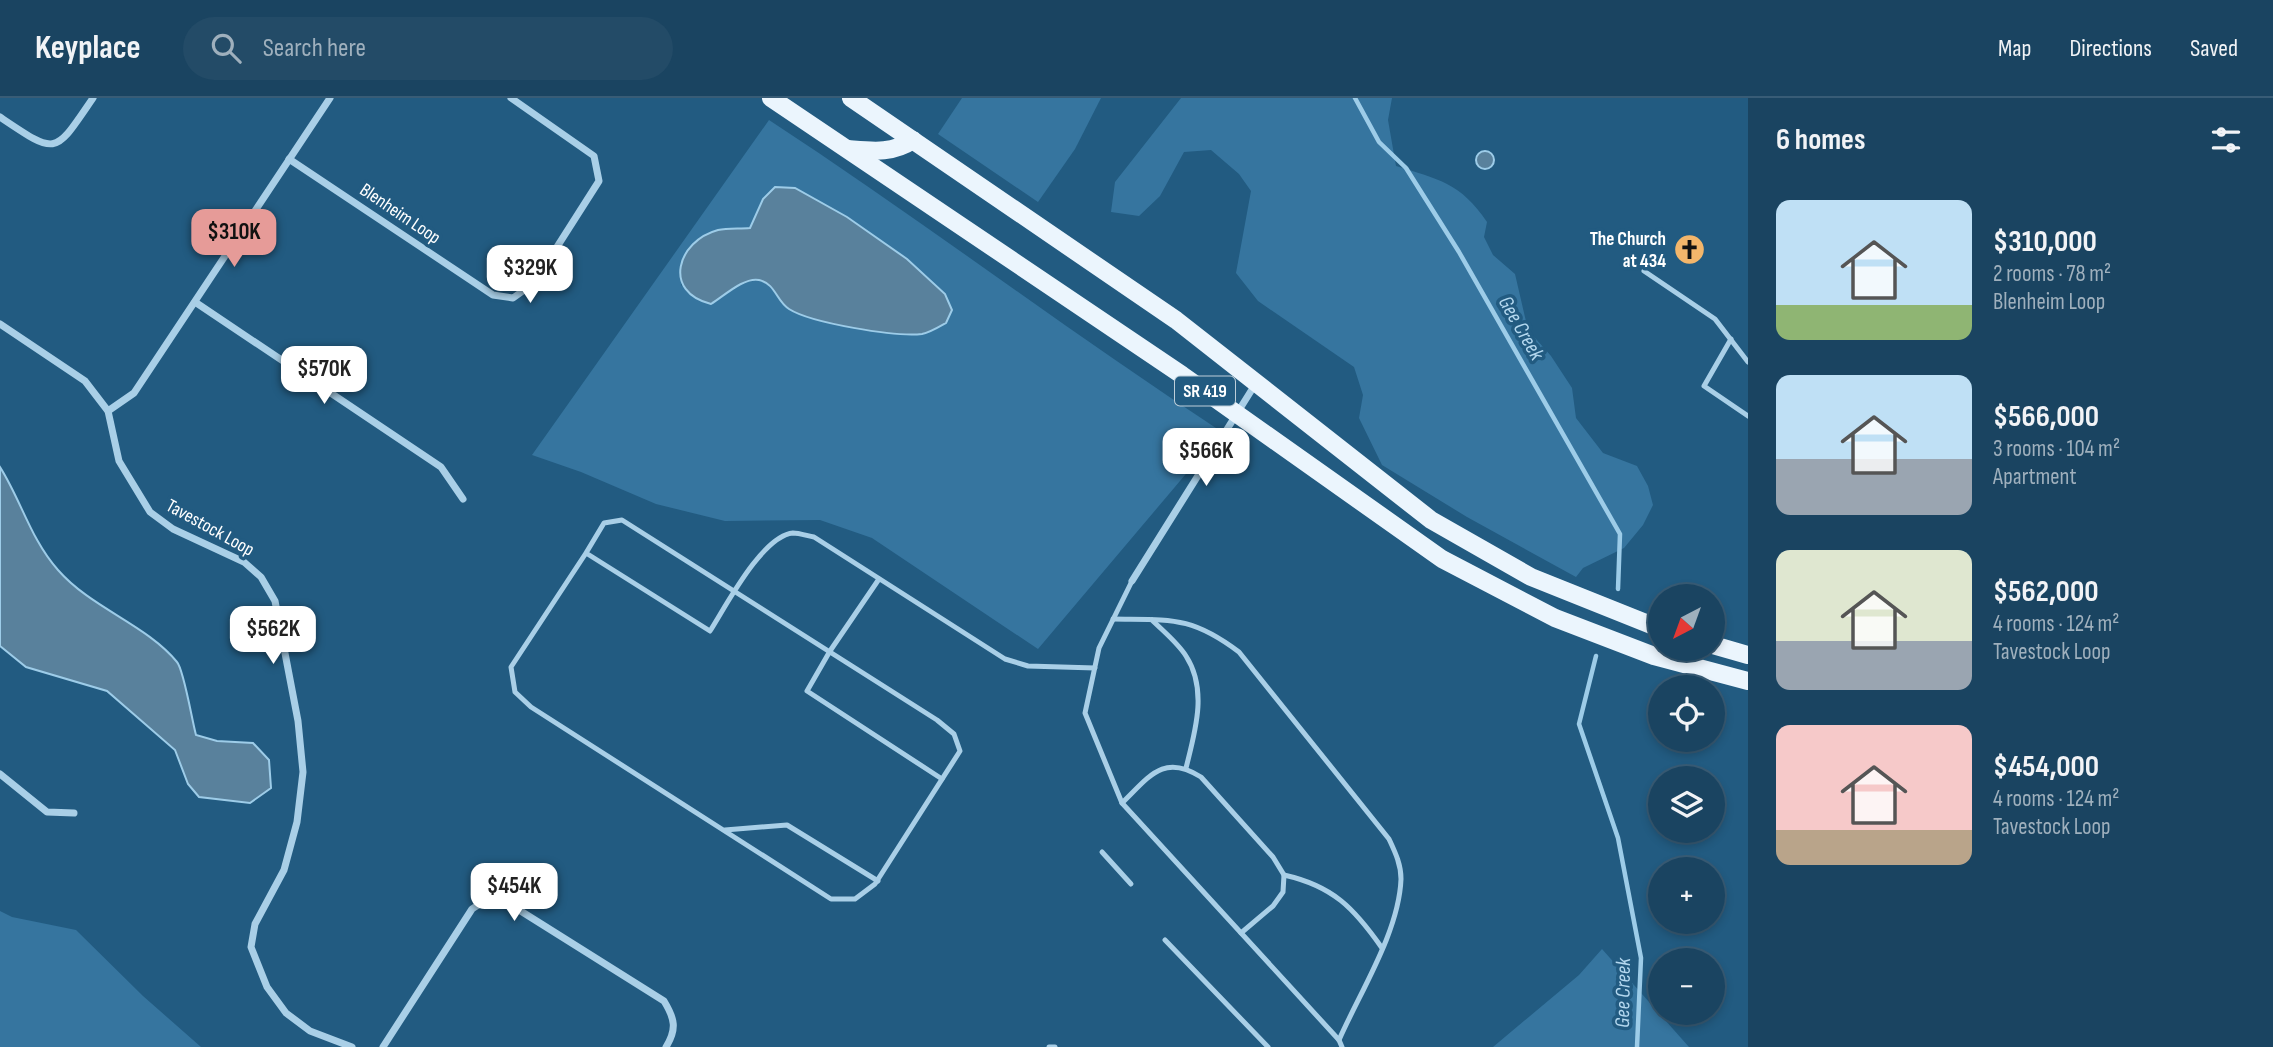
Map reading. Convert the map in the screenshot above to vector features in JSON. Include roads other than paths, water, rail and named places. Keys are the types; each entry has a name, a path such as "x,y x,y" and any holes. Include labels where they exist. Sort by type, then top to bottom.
{"main road":[{"name":"SR 419","path":"771,98 1238,414 1411,539 1508,595 1555,618 1654,656 1748,681"},
{"name":"SR 419","path":"851,98 1113,275 1257,382 1401,499 1462,540 1566,593 1648,624"},
{"path":"848,149 886,151 900,149 913,140"},
{"path":"1726,649 1748,655"}],"street":[{"path":"0,117 41,144 54,146 64,140 93,98"},
{"path":"108,411 134,393 330,98"},
{"name":"Blenheim Loop","path":"289,159 492,295 513,298 534,283 599,181 594,156 511,98"},
{"path":"195,302 440,467 463,499"},
{"name":"Tavestock Loop","path":"0,324 85,381 108,411 119,461 150,512 173,529 244,562 261,577 275,601 298,722 303,772 297,822 284,870 255,924 251,947 267,987 286,1013 310,1031 352,1047"},
{"path":"1132,581 1257,382"},
{"path":"0,774 47,812 74,813"},
{"path":"383,1047 472,909 480,902 492,900 508,902 664,1001 673,1016 675,1032 666,1047"}],"lane":[{"path":"1644,271 1715,318 1748,362"},
{"path":"1731,339 1704,386 1748,416"},
{"path":"621,520 736,591 954,734 960,751 878,881 855,899 831,899 531,707 515,692 511,667 604,523 621,520"},
{"path":"586,553 710,631 772,542 792,533 814,537 1005,659 1028,666 1095,668"},
{"path":"879,579 830,651 807,691 942,779"},
{"path":"1132,581 1099,648 1086,713 1122,803 1339,1040 1342,1047"},
{"path":"1113,619 1181,621 1210,630 1240,652 1389,839 1399,860 1401,880 1382,948 1339,1040"},
{"path":"1152,620 1186,656 1198,688 1197,721 1186,768"},
{"path":"1122,803 1152,774 1168,765 1186,768 1200,777 1273,857 1284,875 1283,892 1273,906 1241,933"},
{"path":"725,830 788,825 878,881"},
{"path":"1102,852 1130,884"},
{"path":"1284,875 1315,881 1335,894 1382,948"},
{"path":"1166,940 1268,1047"}],"waterway":[{"name":"Gee Creek","path":"1355,98 1379,142 1406,168 1459,252 1620,534 1618,589"},
{"name":"Gee Creek","path":"1596,656 1579,724 1618,838 1641,958 1637,1047"}],"place":[{"name":"The Church at 434","path":"1689,250"}]}
